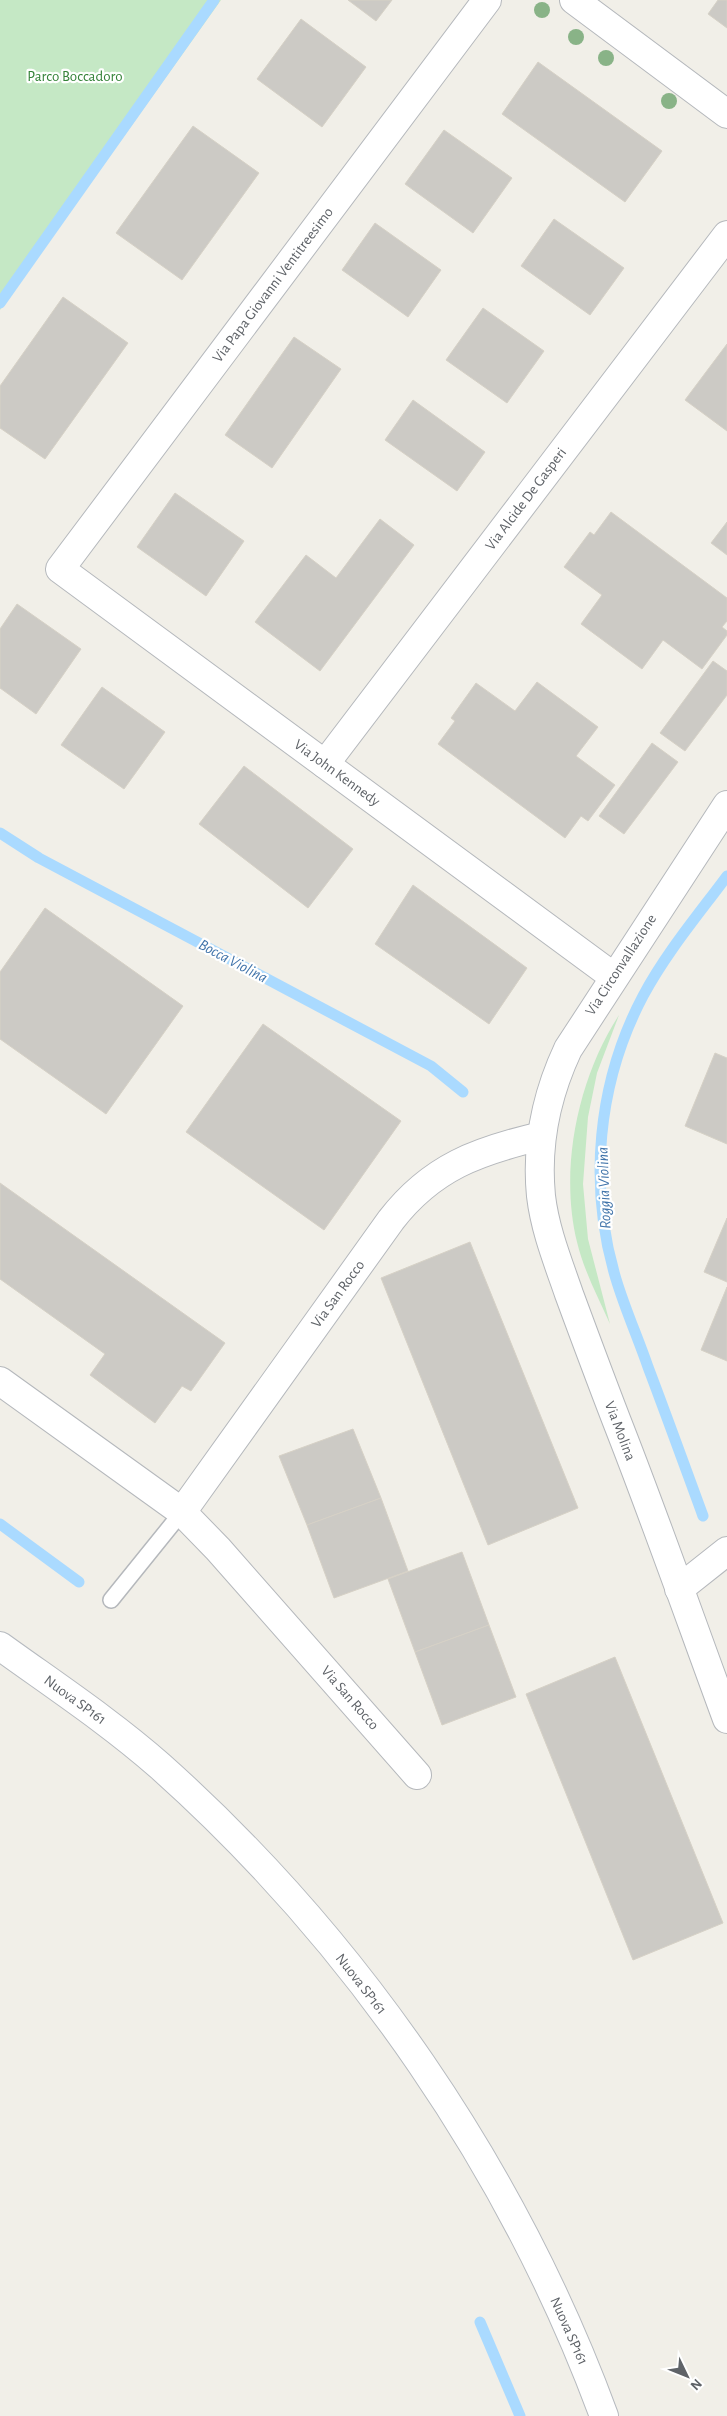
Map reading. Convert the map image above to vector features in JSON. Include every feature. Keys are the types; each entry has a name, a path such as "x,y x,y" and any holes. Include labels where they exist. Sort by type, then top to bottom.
{"street":[{"name":"Via Papa Giovanni Ventitreesimo","path":"60,569 486,0"},
{"path":"574,0 727,114"},
{"name":"Via Alcide De Gasperi","path":"325,764 727,235"},
{"name":"Via John Kennedy","path":"60,569 614,977"},
{"name":"Via Circonvallazione","path":"541,1136 548,1099 561,1063 575,1036 727,805"},
{"name":"Via San Rocco","path":"182,1512 391,1220 410,1198 438,1174 471,1156 499,1146 541,1136"},
{"name":"Via Molina","path":"541,1136 541,1198 551,1242 596,1369 727,1719"},
{"name":"Via San Rocco","path":"0,1381 182,1512 218,1548 417,1775"},
{"path":"679,1590 727,1551"},
{"name":"Nuova SP161","path":"0,1646 101,1718 187,1791 259,1863 351,1969 432,2082 501,2193 556,2301 604,2416"}],"lane":[{"path":"111,1600 182,1512"}],"green space":[{"name":"Parco Boccadoro","path":"0,0 221,0 0,310"},
{"path":"619,1015 597,1073 588,1117 583,1184 588,1239 610,1324 580,1253 572,1214 570,1185 576,1125 583,1095 605,1040"}],"building":[{"path":"348,0 392,0 376,21"},
{"path":"718,0 727,0 727,28 708,14"},
{"path":"301,19 366,67 322,127 257,79"},
{"path":"538,62 662,151 625,202 502,114"},
{"path":"193,126 259,173 182,280 116,233"},
{"path":"444,130 512,178 473,233 405,184"},
{"path":"554,219 624,268 590,315 521,266"},
{"path":"375,223 441,270 408,317 342,270"},
{"path":"63,297 128,343 45,459 0,428 0,386"},
{"path":"483,308 544,351 507,403 446,360"},
{"path":"294,337 341,369 272,468 225,435"},
{"path":"727,344 727,431 685,400"},
{"path":"413,400 485,452 457,491 385,440"},
{"path":"175,493 244,541 206,596 137,547"},
{"path":"611,512 727,598 727,621 722,627 727,631 727,635 702,669 663,640 642,669 581,624 602,595 564,567 590,532 594,535"},
{"path":"380,519 414,545 320,671 255,622 306,555 336,578"},
{"path":"727,522 727,555 711,543"},
{"path":"17,604 81,649 36,714 0,688 0,629"},
{"path":"713,661 727,671 727,695 685,751 660,733"},
{"path":"537,682 598,727 576,756 615,785 588,821 581,816 565,838 438,744 455,721 451,718 476,683 515,711"},
{"path":"102,687 165,732 124,789 61,745"},
{"path":"652,743 678,762 624,834 599,816"},
{"path":"244,766 353,849 308,908 199,824"},
{"path":"413,885 527,968 489,1024 375,944"},
{"path":"45,908 183,1006 106,1114 0,1039 0,972"},
{"path":"263,1024 401,1121 324,1230 186,1132"},
{"path":"715,1053 727,1058 727,1144 685,1126"},
{"path":"0,1183 225,1343 191,1391 182,1386 155,1423 90,1375 105,1354 0,1279"},
{"path":"727,1218 727,1282 704,1272"},
{"path":"470,1242 578,1508 488,1545 381,1278"},
{"path":"727,1287 727,1361 701,1350"},
{"path":"353,1429 381,1498 307,1525 279,1456"},
{"path":"381,1498 408,1571 334,1598 307,1525"},
{"path":"462,1552 489,1625 415,1652 388,1579"},
{"path":"489,1625 516,1697 442,1725 415,1652"},
{"path":"615,1657 723,1923 633,1960 526,1694"}],"waterway":[{"path":"0,303 214,0"},
{"name":"Bocca Violina","path":"0,833 39,858 431,1066 463,1092"},
{"name":"Roggia Violina","path":"703,1516 616,1279 607,1244 600,1172 602,1135 607,1099 615,1064 627,1029 652,980 683,934 727,876"},
{"path":"0,1524 79,1582"},
{"path":"480,2322 520,2416"}]}
